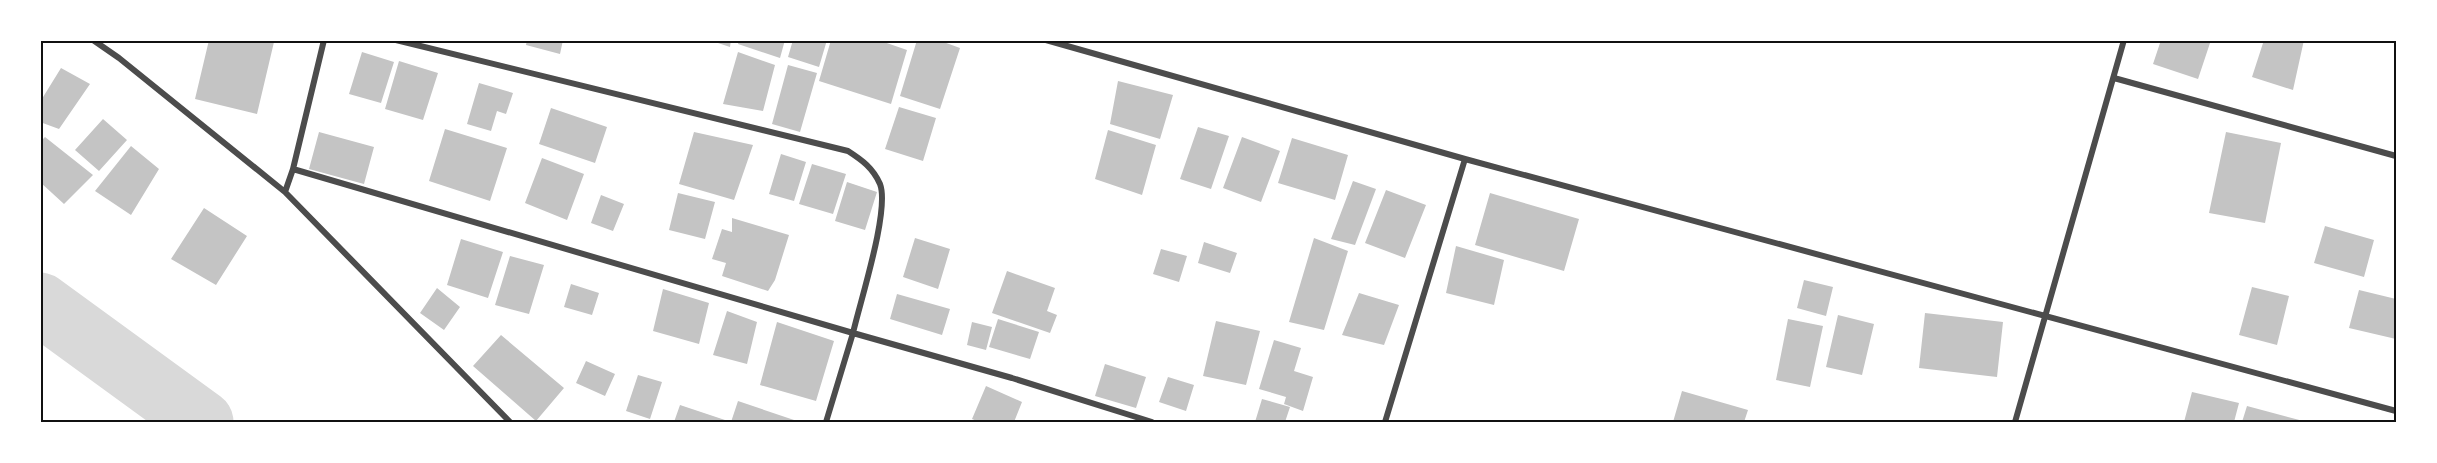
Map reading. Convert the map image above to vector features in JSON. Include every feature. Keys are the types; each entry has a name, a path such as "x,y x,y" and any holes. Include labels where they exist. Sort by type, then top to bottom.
{"street":[{"path":"93,40 119,58 285,192 510,423"},
{"path":"285,192 293,169 324,40"},
{"path":"396,40 848,151 869,165 881,185 882,213 853,333 826,423"},
{"path":"1046,40 1465,159 2397,411"},
{"path":"2015,423 2124,40"},
{"path":"2114,78 2397,156"},
{"path":"1385,423 1465,159"},
{"path":"293,169 1012,378 1152,423"}],"building":[{"path":"209,40 274,42 257,114 195,99"},
{"path":"527,40 563,40 560,54 526,45"},
{"path":"709,40 731,40 730,47"},
{"path":"739,40 785,40 780,58 738,44"},
{"path":"793,40 827,40 819,67 788,57"},
{"path":"831,40 878,40 907,50 891,104 819,81"},
{"path":"917,40 938,40 960,48 940,109 900,96"},
{"path":"2161,40 2211,40 2198,79 2153,64"},
{"path":"2264,40 2304,40 2293,90 2252,77"},
{"path":"362,52 394,62 381,103 349,94"},
{"path":"738,52 775,65 763,111 723,104"},
{"path":"399,61 438,73 423,120 385,109"},
{"path":"788,65 817,73 800,132 772,124"},
{"path":"61,68 90,84 59,129 40,122 40,102"},
{"path":"1118,81 1173,95 1160,139 1110,124"},
{"path":"479,83 513,93 506,114 497,111 491,131 467,124"},
{"path":"899,107 936,118 923,161 885,149"},
{"path":"551,108 607,127 595,163 539,144"},
{"path":"103,119 127,140 99,171 75,150"},
{"path":"1198,127 1229,136 1211,189 1180,179"},
{"path":"445,129 507,148 490,201 429,181"},
{"path":"1108,130 1156,145 1142,195 1095,179"},
{"path":"319,132 374,147 364,184 309,169"},
{"path":"694,132 753,145 734,200 679,184"},
{"path":"2226,132 2281,143 2265,223 2209,213"},
{"path":"45,137 93,175 64,204 40,182 40,142"},
{"path":"1242,137 1280,151 1261,202 1223,188"},
{"path":"1292,138 1348,155 1335,200 1278,183"},
{"path":"131,146 159,169 131,215 95,191"},
{"path":"781,154 806,162 794,201 769,194"},
{"path":"542,158 584,174 567,220 525,203"},
{"path":"812,164 846,174 833,214 799,204"},
{"path":"1353,181 1376,189 1355,245 1331,239"},
{"path":"847,182 877,192 865,230 835,221"},
{"path":"1386,190 1426,205 1405,258 1365,243"},
{"path":"678,193 715,202 705,239 669,230"},
{"path":"1490,193 1579,219 1564,271 1475,245"},
{"path":"601,195 624,204 613,231 591,223"},
{"path":"204,208 247,236 216,285 171,259"},
{"path":"732,218 789,235 775,280 768,291 722,276 726,263 712,259 722,229 732,232"},
{"path":"2325,226 2374,240 2364,277 2314,263"},
{"path":"915,238 950,249 938,289 903,277"},
{"path":"1314,238 1348,251 1324,330 1289,322"},
{"path":"461,239 503,252 488,298 447,285"},
{"path":"1204,242 1237,253 1230,273 1198,263"},
{"path":"1456,246 1504,260 1494,305 1446,293"},
{"path":"1161,249 1187,256 1179,282 1153,274"},
{"path":"510,256 544,265 529,314 495,305"},
{"path":"1007,271 1055,288 1047,311 1057,315 1050,333 992,313"},
{"path":"1804,280 1833,287 1826,316 1797,308"},
{"path":"571,284 599,293 592,315 564,307"},
{"path":"2252,287 2289,296 2277,345 2239,335"},
{"path":"437,288 460,307 444,330 420,313"},
{"path":"663,289 709,303 699,344 653,331"},
{"path":"2359,290 2396,299 2396,339 2349,328"},
{"path":"1359,293 1399,305 1384,345 1342,335"},
{"path":"897,294 950,309 942,335 890,319"},
{"path":"727,311 757,322 747,364 713,355"},
{"path":"1925,313 2003,322 1997,377 1919,368"},
{"path":"1838,315 1874,324 1862,375 1826,367"},
{"path":"998,319 1039,332 1030,359 989,347"},
{"path":"1788,319 1823,326 1810,387 1776,380"},
{"path":"1216,321 1260,331 1246,385 1203,376"},
{"path":"777,322 834,341 816,401 760,385"},
{"path":"972,322 992,327 986,350 967,345"},
{"path":"501,335 564,388 536,421 473,366"},
{"path":"1274,340 1301,348 1294,371 1313,377 1303,411 1284,404 1286,397 1259,389"},
{"path":"586,361 615,374 605,396 576,383"},
{"path":"1105,364 1146,377 1136,408 1095,396"},
{"path":"638,375 662,382 650,419 626,411"},
{"path":"1168,377 1194,385 1186,411 1159,402"},
{"path":"986,386 1022,402 1014,422 979,422 972,419"},
{"path":"1682,391 1748,410 1744,422 1673,422"},
{"path":"2192,392 2239,403 2234,422 2184,422"},
{"path":"1262,399 1290,407 1285,422 1255,422"},
{"path":"738,401 797,421 797,422 731,422"},
{"path":"680,405 725,420 725,422 674,422"},
{"path":"2247,406 2307,422 2242,422"}],"waterway":[{"path":"40,304 202,422"}]}
